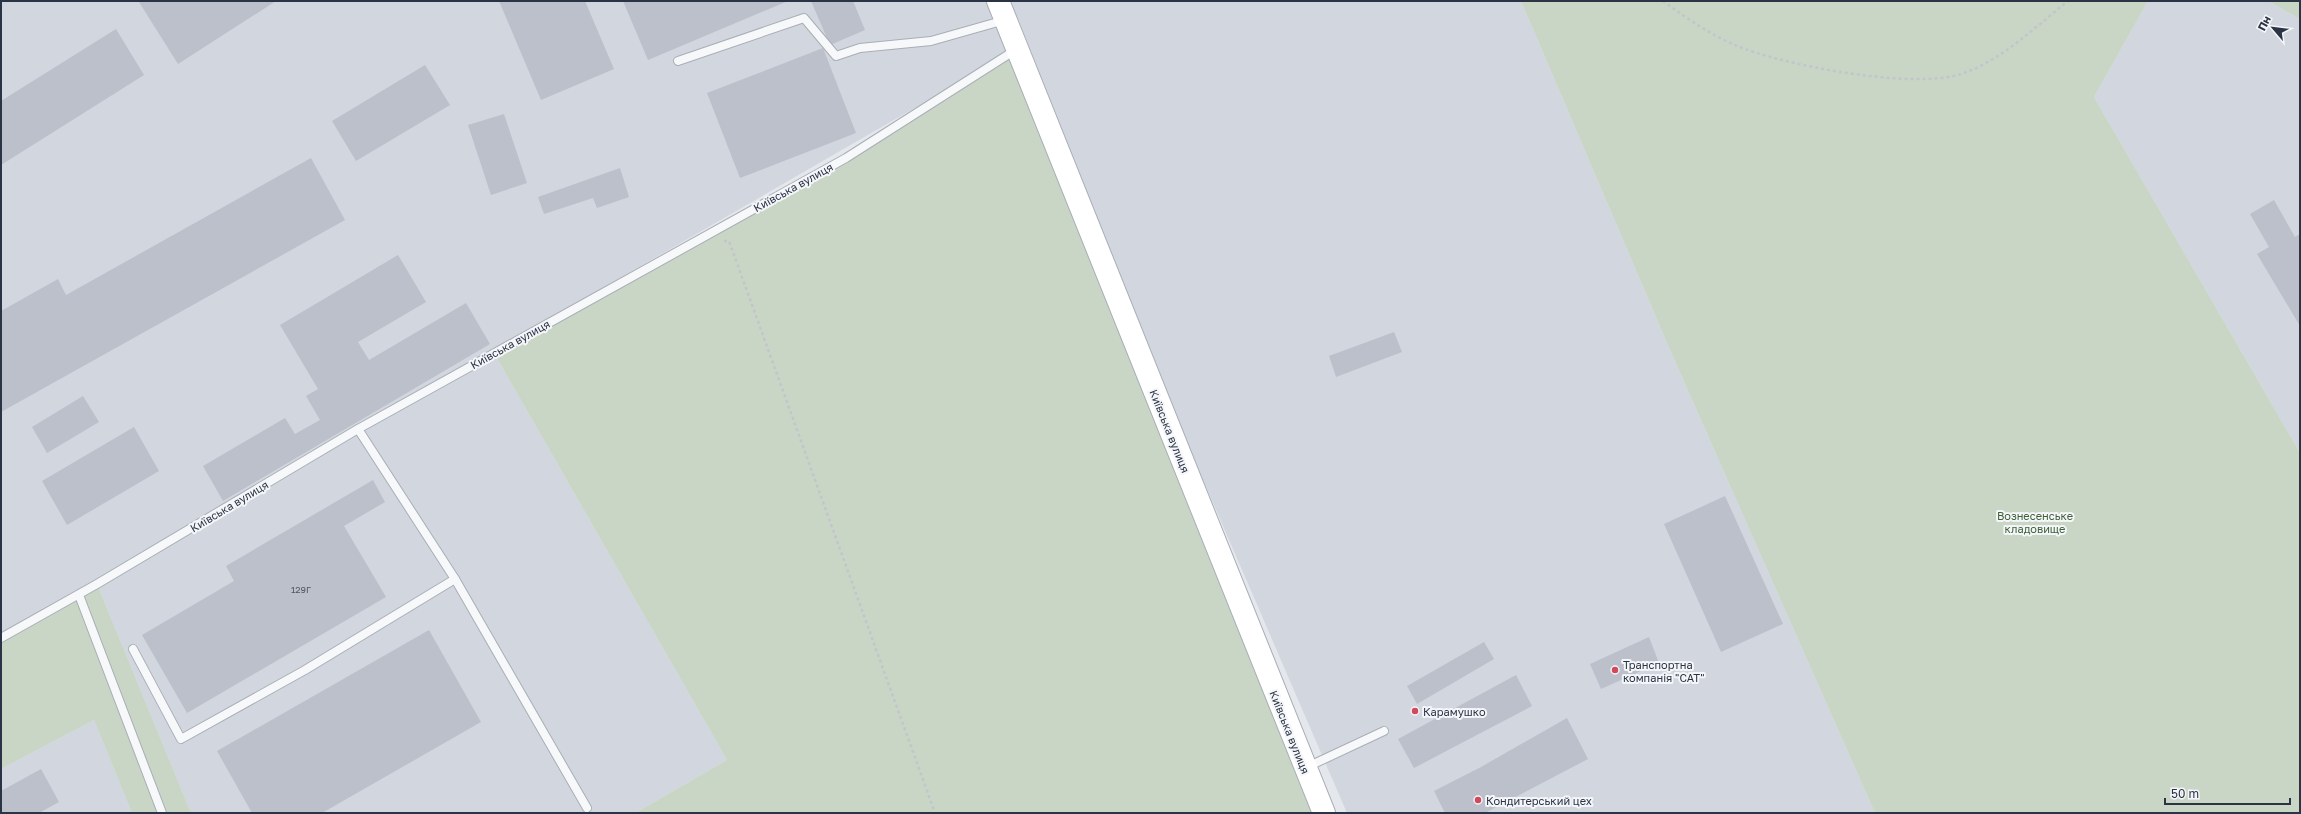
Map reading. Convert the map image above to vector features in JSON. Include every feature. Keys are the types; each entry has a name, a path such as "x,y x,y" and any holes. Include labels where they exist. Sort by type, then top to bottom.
{"main road":[{"name":"Київська вулиця","path":"1002,10 1305,769 1324,813"}],"lane":[{"path":"678,61 804,18 836,56 860,48 931,41 1002,10"},
{"name":"Київська вулиця","path":"1,638 78,595 358,429 846,158 1017,49"},
{"path":"358,429 455,579 588,808"},
{"path":"133,649 181,739 305,670 455,579"},
{"path":"78,595 162,813"},
{"path":"1305,769 1384,731"}],"path":[{"path":"1663,1 1709,32 1735,45 1758,53 1827,69 1875,77 1921,80 1959,75 1975,69 2032,30 2068,1"},
{"path":"702,238 729,241 935,813"}],"shaded area":[{"path":"1,1 1521,1 1670,350 1875,813 1347,813 1017,49 1,635"},
{"path":"2148,1 2268,1 2300,19 2300,453 2094,97"},
{"path":"494,353 727,760 635,813 191,813 97,584"},
{"path":"94,720 132,813 1,813 1,769"}],"green space":[{"name":"Вознесенське кладовище","path":"1521,1 2148,1 2094,97 2300,453 2300,813 1875,813 1670,350"},
{"path":"2268,1 2300,1 2300,19"},
{"path":"1017,49 1324,813 635,813 727,760 494,353 846,158"},
{"path":"97,584 191,813 132,813 94,720 1,769 1,638"}],"building":[{"path":"140,1 276,1 178,64 139,2"},
{"path":"499,1 585,1 614,69 541,100"},
{"path":"623,1 788,1 648,60"},
{"path":"811,1 853,1 865,30 830,45"},
{"path":"116,29 144,75 1,165 1,101"},
{"path":"823,48 856,133 740,178 707,93"},
{"path":"425,65 450,105 356,161 332,121"},
{"path":"504,114 527,183 491,195 468,125"},
{"path":"311,158 345,220 1,412 1,311 58,279 66,295"},
{"path":"620,168 629,197 597,208 593,198 544,214 538,197"},
{"path":"2274,200 2295,237 2300,234 2300,326 2257,254 2269,247 2250,214"},
{"path":"398,255 426,302 358,342 369,360 466,303 490,344 223,501 203,466 285,418 295,434 320,420 306,396 318,389 280,325"},
{"path":"1394,332 1402,352 1336,377 1329,356"},
{"path":"83,396 99,422 47,453 32,427"},
{"path":"134,427 159,471 67,525 42,481"},
{"path":"373,480 385,502 344,526 386,597 187,713 142,635 234,581 226,566"},
{"path":"1725,496 1783,624 1721,652 1664,524"},
{"path":"429,630 481,722 322,813 252,813 217,751"},
{"path":"1649,637 1659,663 1601,689 1590,664"},
{"path":"1484,642 1494,659 1417,704 1407,686"},
{"path":"1516,675 1532,706 1414,768 1398,739"},
{"path":"1567,718 1588,759 1485,813 1445,813 1434,791 1481,767"},
{"path":"41,769 59,802 39,813 1,813 1,791"}],"place":[{"name":"Транспортна компанія \"САТ\"","path":"1615,670"},
{"name":"Карамушко","path":"1415,711"},
{"name":"Кондитерський цех","path":"1478,800"}]}
